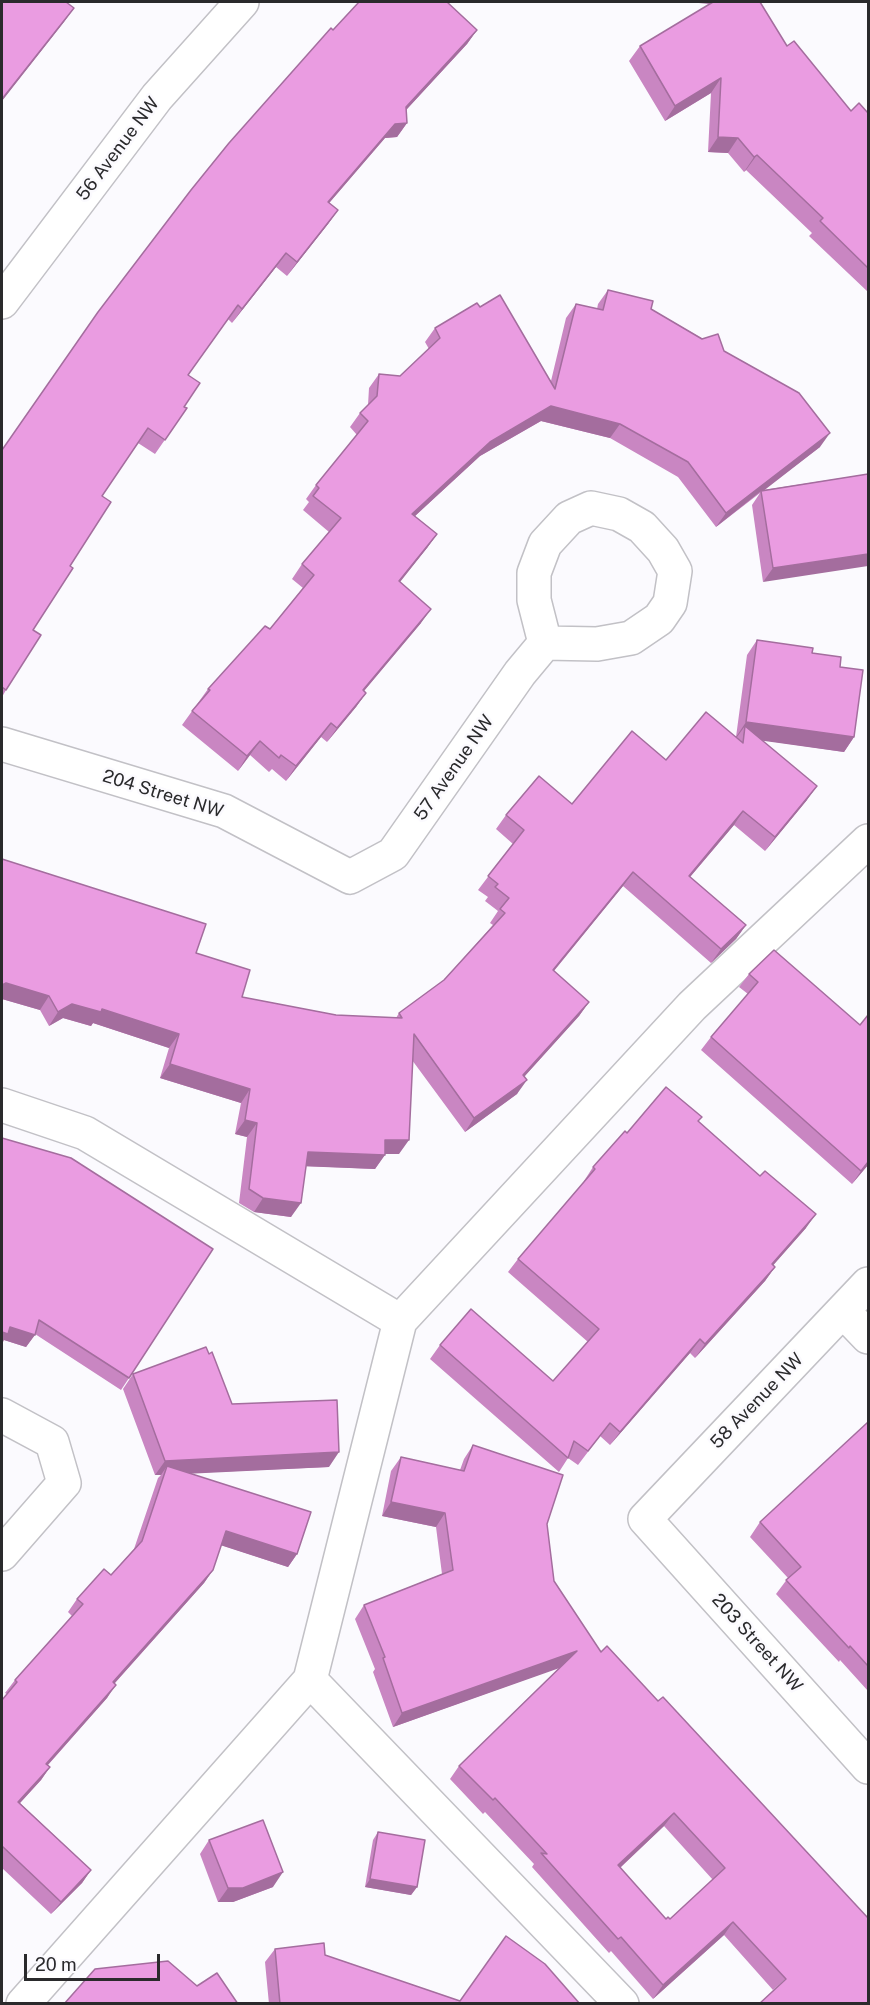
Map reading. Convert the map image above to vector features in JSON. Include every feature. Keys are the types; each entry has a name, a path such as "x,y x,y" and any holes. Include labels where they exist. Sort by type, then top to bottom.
{"street":[{"name":"56 Avenue NW","path":"2,302 158,97 242,2"},
{"path":"591,508 619,514 642,527 663,550 675,571 670,603 659,620 631,638 597,644 545,644 534,600 534,573 545,544 569,518 591,508"},
{"name":"57 Avenue NW","path":"350,877 393,854 520,673 545,644"},
{"name":"204 Street NW","path":"2,744 224,812 350,877"},
{"path":"23,2004 310,1680 400,1321 692,1006 868,841"},
{"path":"2,1105 85,1133 400,1321"},
{"name":"58 Avenue NW","path":"645,1519 868,1284"},
{"path":"843,1311 868,1337"},
{"path":"2,1415 52,1442 64,1483 2,1554"},
{"name":"203 Street NW","path":"645,1519 868,1767"},
{"path":"310,1680 622,2004"}],"building":[{"path":"2,2 66,2 74,8 2,99"},
{"path":"359,2 447,2 477,30 406,107 407,123 395,124 328,202 338,210 297,262 286,253 242,309 238,305 188,375 200,383 184,407 187,408 165,440 148,428 102,496 111,502 70,566 73,568 33,630 41,635 6,690 2,687 2,450 98,312 191,190 229,143 331,28 333,30"},
{"path":"713,2 760,2 787,46 794,41 851,111 859,103 868,113 868,268 820,221 823,218 757,155 754,157 738,138 718,137 721,78 675,106 640,46"},
{"path":"608,290 653,301 651,309 702,339 718,334 724,351 799,393 830,433 726,513 688,462 620,424 551,406 490,442 412,514 437,534 399,581 431,609 363,690 366,693 337,728 331,723 296,766 281,755 279,758 260,741 247,756 192,711 210,690 208,689 265,626 270,629 314,575 302,564 341,518 313,496 319,488 316,485 368,421 360,413 377,396 379,374 400,376 440,338 435,328 477,303 480,307 500,295 555,389 576,304 603,310"},
{"path":"868,474 868,554 773,568 761,491"},
{"path":"757,640 813,648 812,653 841,657 840,667 863,670 854,737 746,722"},
{"path":"706,712 743,743 745,726 817,786 775,837 743,811 689,876 746,925 721,949 633,872 553,970 589,1002 523,1075 527,1080 474,1118 414,1034 409,1140 385,1140 385,1155 308,1152 301,1203 263,1198 249,1189 257,1123 245,1120 250,1089 170,1064 179,1034 102,1009 101,1012 72,1004 58,1012 49,996 6,983 2,985 2,859 206,924 196,953 250,970 242,997 336,1015 402,1018 399,1013 444,980 505,913 500,909 509,898 495,887 498,884 488,876 524,830 506,815 539,776 572,804 632,731 666,760"},
{"path":"774,950 860,1025 868,1015 868,1162 861,1171 711,1037 758,982 749,974"},
{"path":"666,1087 702,1117 698,1121 760,1176 765,1171 816,1214 772,1264 775,1267 705,1344 700,1339 620,1432 610,1423 588,1451 574,1441 568,1458 440,1345 471,1309 553,1381 599,1329 518,1259 595,1169 593,1167 625,1131 627,1133"},
{"path":"2,1138 71,1158 213,1249 129,1378 39,1320 35,1335 10,1327 8,1334 2,1332"},
{"path":"206,1347 209,1354 212,1352 232,1404 337,1400 339,1452 165,1461 133,1374"},
{"path":"868,1422 868,1666 786,1580 801,1567 760,1522"},
{"path":"473,1445 563,1475 547,1524 554,1581 601,1652 607,1646 658,1701 663,1697 868,1918 868,2004 759,2004 786,1979 733,1922 663,1985 621,1937 618,1939 541,1853 547,1854 495,1798 493,1800 459,1766 577,1651 402,1713 383,1658 385,1657 364,1605 453,1570 445,1513 391,1502 401,1457 464,1471","holes":["674,1813 725,1868 670,1919 668,1917 666,1919 618,1865"]},
{"path":"167,1466 311,1512 297,1554 226,1531 213,1570 113,1682 116,1685 46,1764 50,1767 18,1802 91,1870 61,1902 2,1846 2,1700 17,1682 15,1680 83,1604 77,1599 104,1569 111,1575 142,1541"},
{"path":"263,1820 283,1872 243,1888 228,1888 209,1840"},
{"path":"378,1832 425,1840 417,1887 370,1879"},
{"path":"506,1936 545,1964 580,2004 280,2004 275,1949 324,1943 325,1955 460,2001"},
{"path":"168,1961 197,1986 217,1973 238,2004 64,2004 95,1969"}]}
